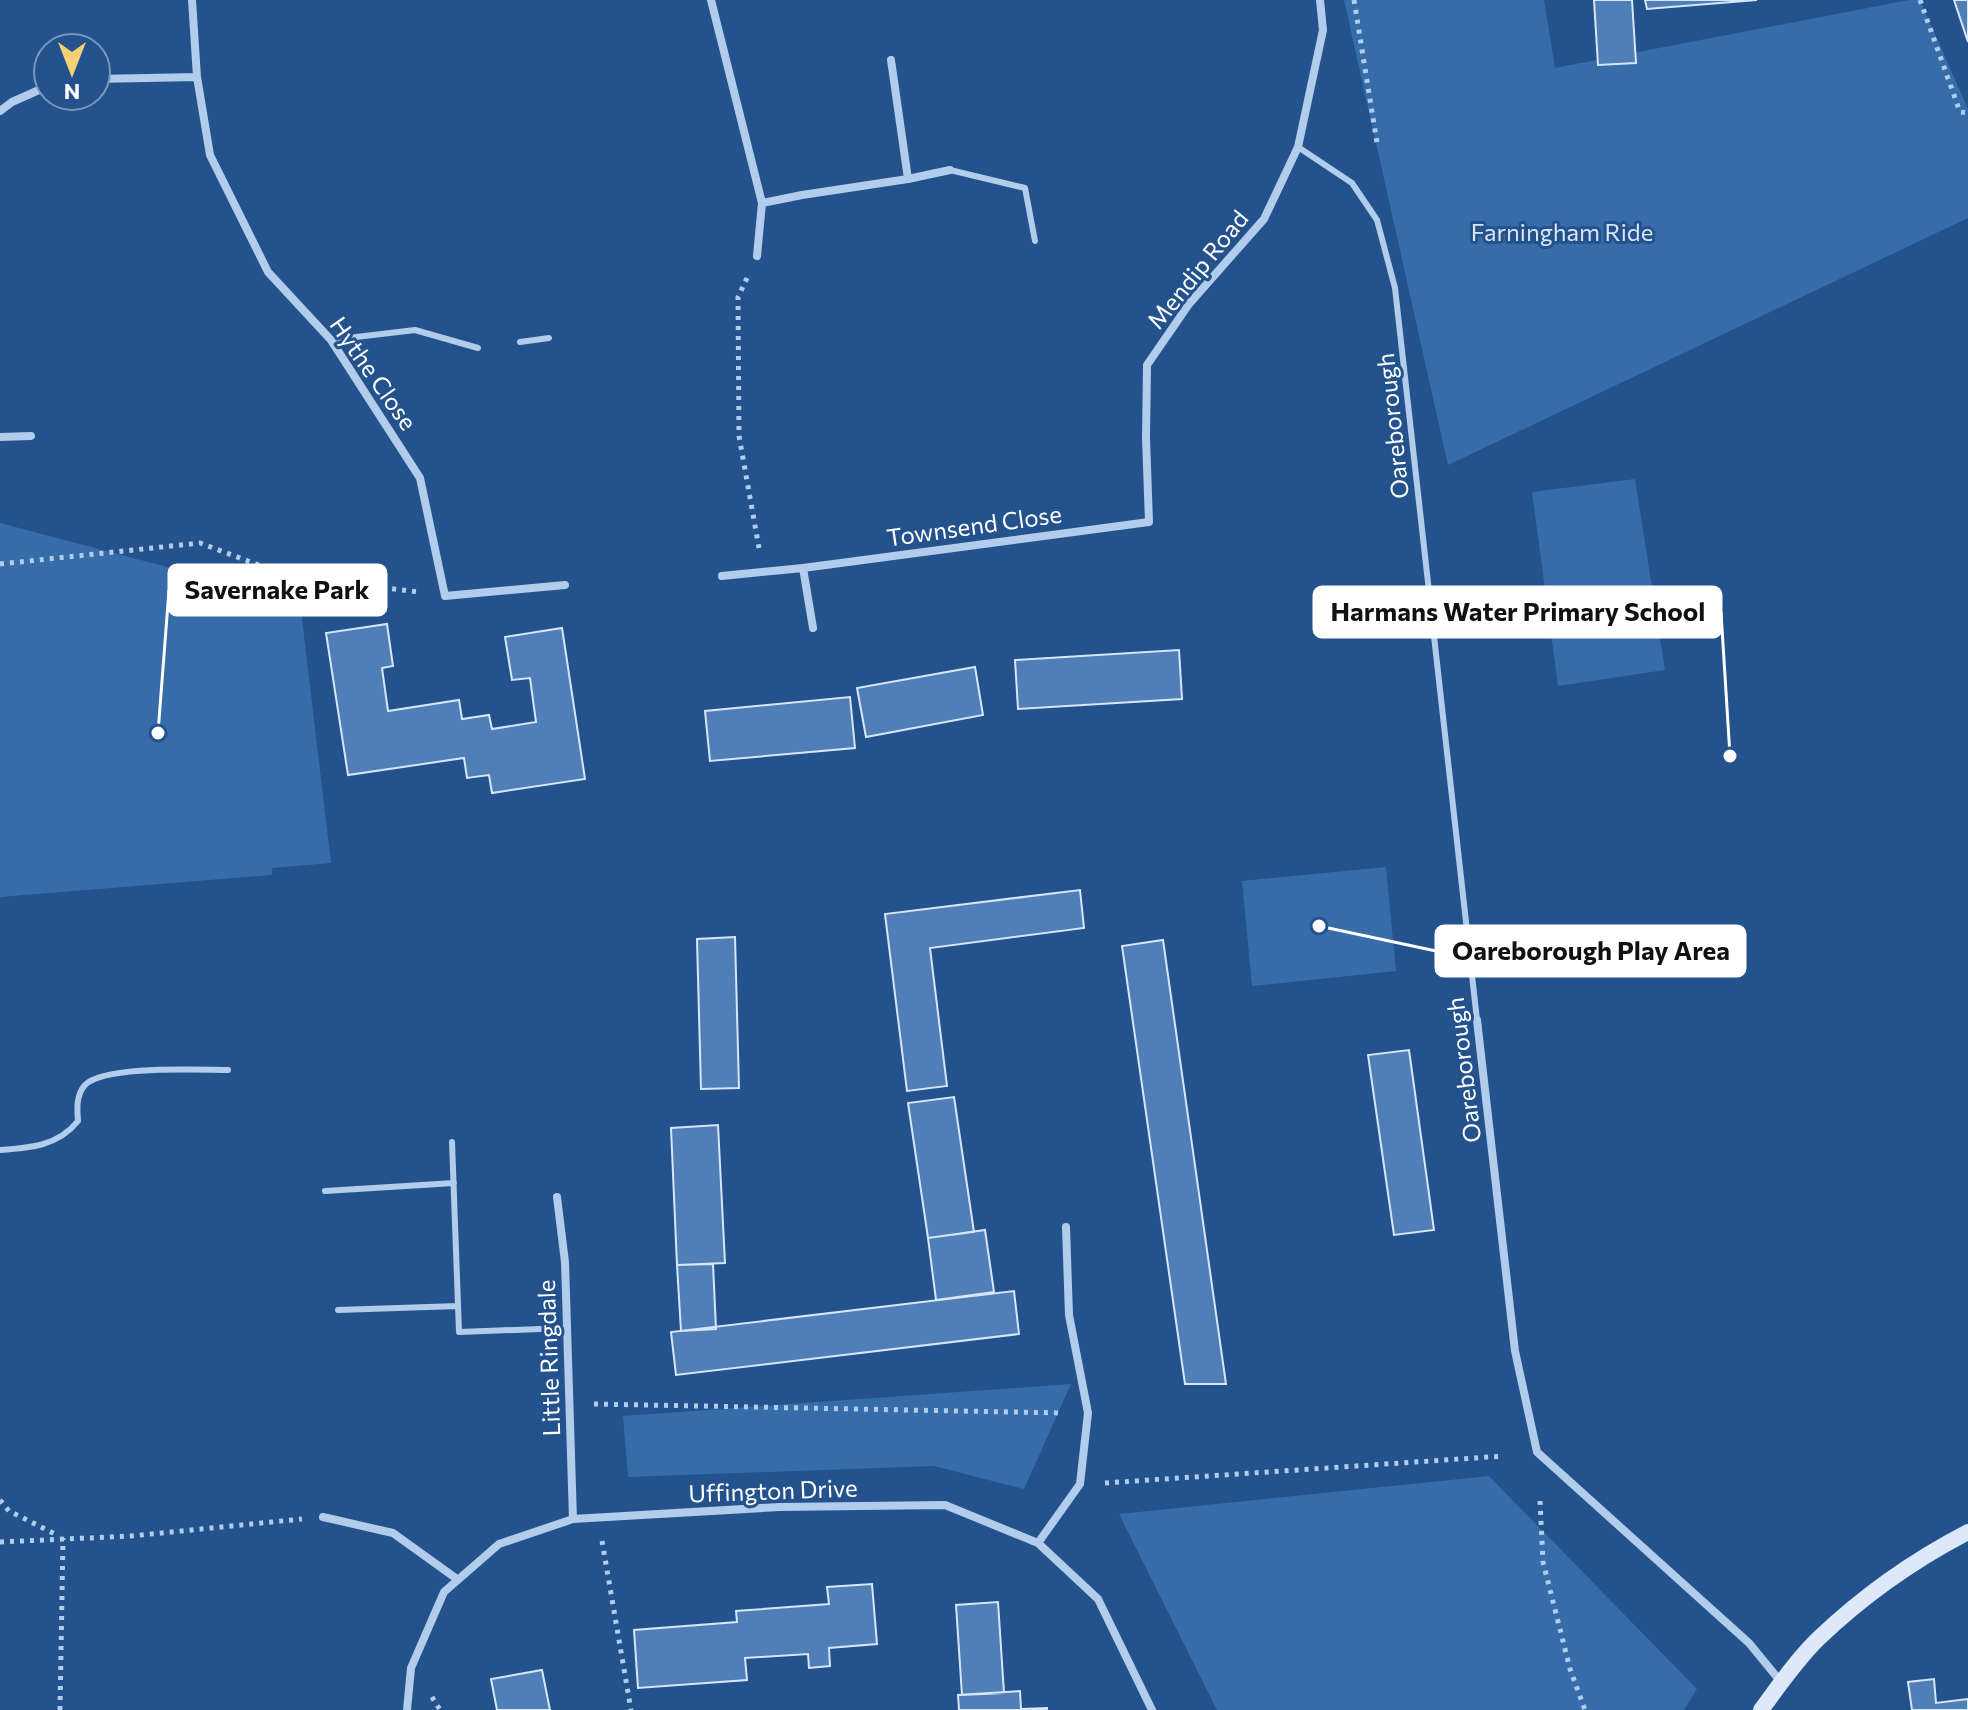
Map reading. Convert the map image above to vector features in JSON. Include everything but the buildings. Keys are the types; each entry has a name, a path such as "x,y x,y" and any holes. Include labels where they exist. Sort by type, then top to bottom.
{"street":[{"name":"Hythe Close","path":"192,0 197,77 210,155 268,272 331,340 420,478 445,596"},
{"path":"711,0 762,203 757,256"},
{"name":"Mendip Road","path":"1149,522 1147,365 1189,304 1264,219 1298,147 1323,30 1320,0"},
{"path":"891,60 908,179"},
{"path":"112,79 197,77"},
{"path":"0,111 32,93"},
{"path":"762,203 950,170"},
{"path":"0,437 31,436"},
{"name":"Townsend Close","path":"722,576 1149,522"},
{"path":"803,568 813,628"},
{"path":"445,596 565,585"},
{"name":"Oareborough","path":"1477,1020 1515,1351 1537,1452 1749,1643 1781,1682"},
{"name":"Little Ringdale","path":"557,1197 565,1262 573,1519"},
{"path":"1038,1543 1080,1484 1088,1413 1069,1315 1066,1227"},
{"name":"Uffington Drive","path":"407,1710 411,1668 444,1592 499,1544 573,1519 779,1507 945,1505 1038,1543 1098,1599 1152,1710"},
{"path":"323,1517 393,1533 457,1579"},
{"path":"1761,1710 1816,1640 1858,1603 1934,1550 1968,1532"}],"lane":[{"name":"Oareborough","path":"1298,147 1352,183 1377,220 1395,288 1477,1020"},
{"path":"950,170 1025,188 1035,241"},
{"path":"331,340 415,330 478,348"},
{"path":"520,342 549,338"},
{"path":"0,1150 50,1143 68,1134 78,1121 80,1092 87,1082 106,1074 228,1070"},
{"path":"452,1142 459,1332 567,1328"},
{"path":"325,1191 454,1183"},
{"path":"338,1310 458,1306"}],"path":[{"path":"1354,0 1377,143"},
{"path":"1920,0 1960,112 1968,113"},
{"path":"757,256 738,297 738,328 739,436 759,548"},
{"path":"0,564 200,543 288,576 445,596"},
{"path":"569,1406 607,1403 1088,1413"},
{"path":"1080,1484 1504,1456"},
{"path":"0,1500 9,1511 63,1538"},
{"path":"1540,1501 1543,1562 1570,1669 1585,1710"},
{"path":"0,1542 131,1536 323,1517"},
{"path":"60,1710 63,1538"},
{"path":"602,1541 631,1710"}],"green space":[{"name":"Farningham Ride","path":"1344,0 1544,0 1555,68 1920,0 1968,109 1968,218 1448,465"},
{"path":"1635,479 1665,670 1558,686 1532,492"},
{"path":"0,523 228,583 253,582 254,590 300,602 331,863 272,868 272,875 0,897"},
{"path":"1386,867 1396,971 1252,986 1242,881"},
{"path":"1071,1384 1024,1489 934,1466 628,1477 623,1416"},
{"path":"1489,1476 1697,1689 1684,1710 1217,1710 1119,1514"}],"place":[{"name":"Savernake Park","path":"158,733"},
{"name":"Harmans Water Primary School","path":"1730,756"},
{"name":"Oareborough Play Area","path":"1319,926"}]}
